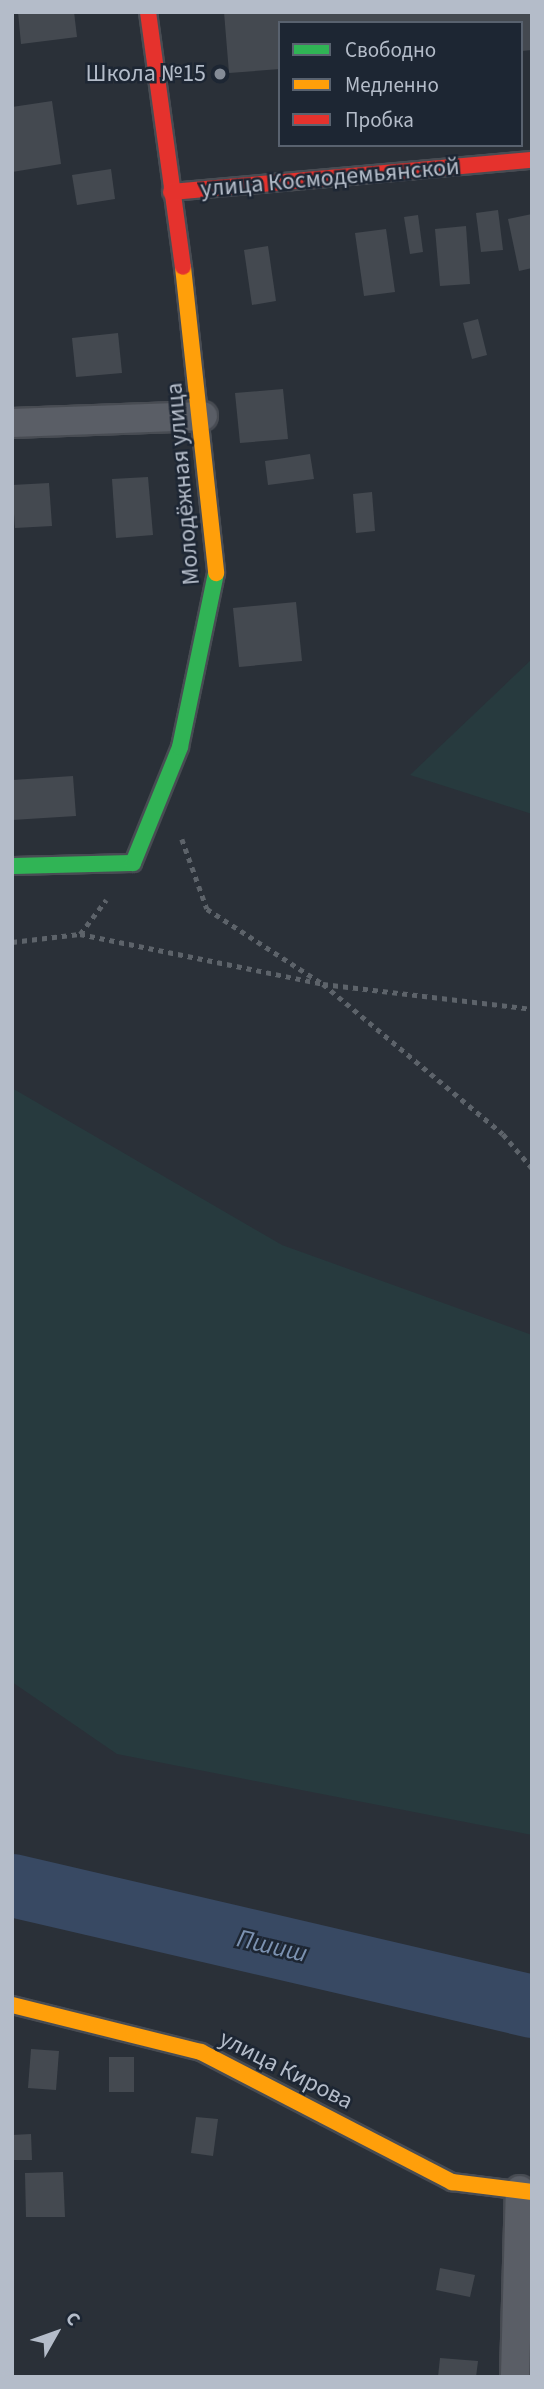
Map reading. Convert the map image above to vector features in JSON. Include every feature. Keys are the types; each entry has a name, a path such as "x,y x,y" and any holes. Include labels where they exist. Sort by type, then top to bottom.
{"street":[{"name":"Молодёжная улица","path":"133,863 180,747 217,585 203,416 148,12"},
{"name":"улица Космодемьянской","path":"171,192 532,160"},
{"path":"12,423 203,416"},
{"path":"12,866 133,863"},
{"name":"улица Кирова","path":"12,2005 201,2052 453,2182 526,2191"},
{"path":"515,2377 526,2191"}],"path":[{"path":"164,787 207,909 323,985 503,1134 532,1168"},
{"path":"80,934 133,863"},
{"path":"12,942 80,934 323,985 532,1009"}],"green space":[{"path":"532,659 532,814 410,775"},
{"path":"12,1088 282,1245 532,1335 532,1835 117,1754 12,1682"}],"building":[{"path":"18,12 74,12 77,37 21,44"},
{"path":"224,12 532,12 532,50 523,51 523,21 278,21 278,69 229,73"},
{"path":"52,101 61,164 12,172 12,107"},
{"path":"111,169 115,199 77,205 72,175"},
{"path":"498,210 503,250 481,252 476,213"},
{"path":"532,214 532,268 519,271 508,219"},
{"path":"418,215 423,252 410,254 404,217"},
{"path":"466,226 470,284 440,286 435,229"},
{"path":"386,229 395,292 364,296 355,233"},
{"path":"268,246 276,301 252,305 244,250"},
{"path":"478,319 487,355 472,359 463,323"},
{"path":"118,333 122,373 76,377 72,338"},
{"path":"283,389 288,439 240,443 235,393"},
{"path":"310,454 314,479 268,485 265,461"},
{"path":"148,477 153,535 116,538 112,479"},
{"path":"49,483 52,526 15,528 12,485"},
{"path":"372,492 375,531 356,533 353,494"},
{"path":"296,602 302,661 239,667 233,608"},
{"path":"73,776 76,816 12,820 12,780"},
{"path":"31,2049 59,2051 56,2090 28,2088"},
{"path":"109,2057 134,2057 134,2092 109,2092"},
{"path":"196,2117 218,2119 213,2156 191,2153"},
{"path":"31,2134 32,2160 12,2160 12,2135"},
{"path":"63,2172 65,2217 26,2217 25,2173"},
{"path":"440,2268 475,2275 470,2297 436,2290"},
{"path":"440,2358 478,2361 476,2377 438,2377"}],"waterway":[{"name":"Пшиш","path":"12,1885 532,2006"}],"traffic: fast":[{"path":"12,866 133,863 180,747 216,573"}],"traffic: slow":[{"path":"183,267 216,573"},
{"path":"12,2005 201,2052 452,2182 532,2192"}],"traffic: jam":[{"path":"148,12 183,267"},
{"path":"171,192 532,160"}],"place":[{"name":"Школа №15","path":"220,74"}]}
